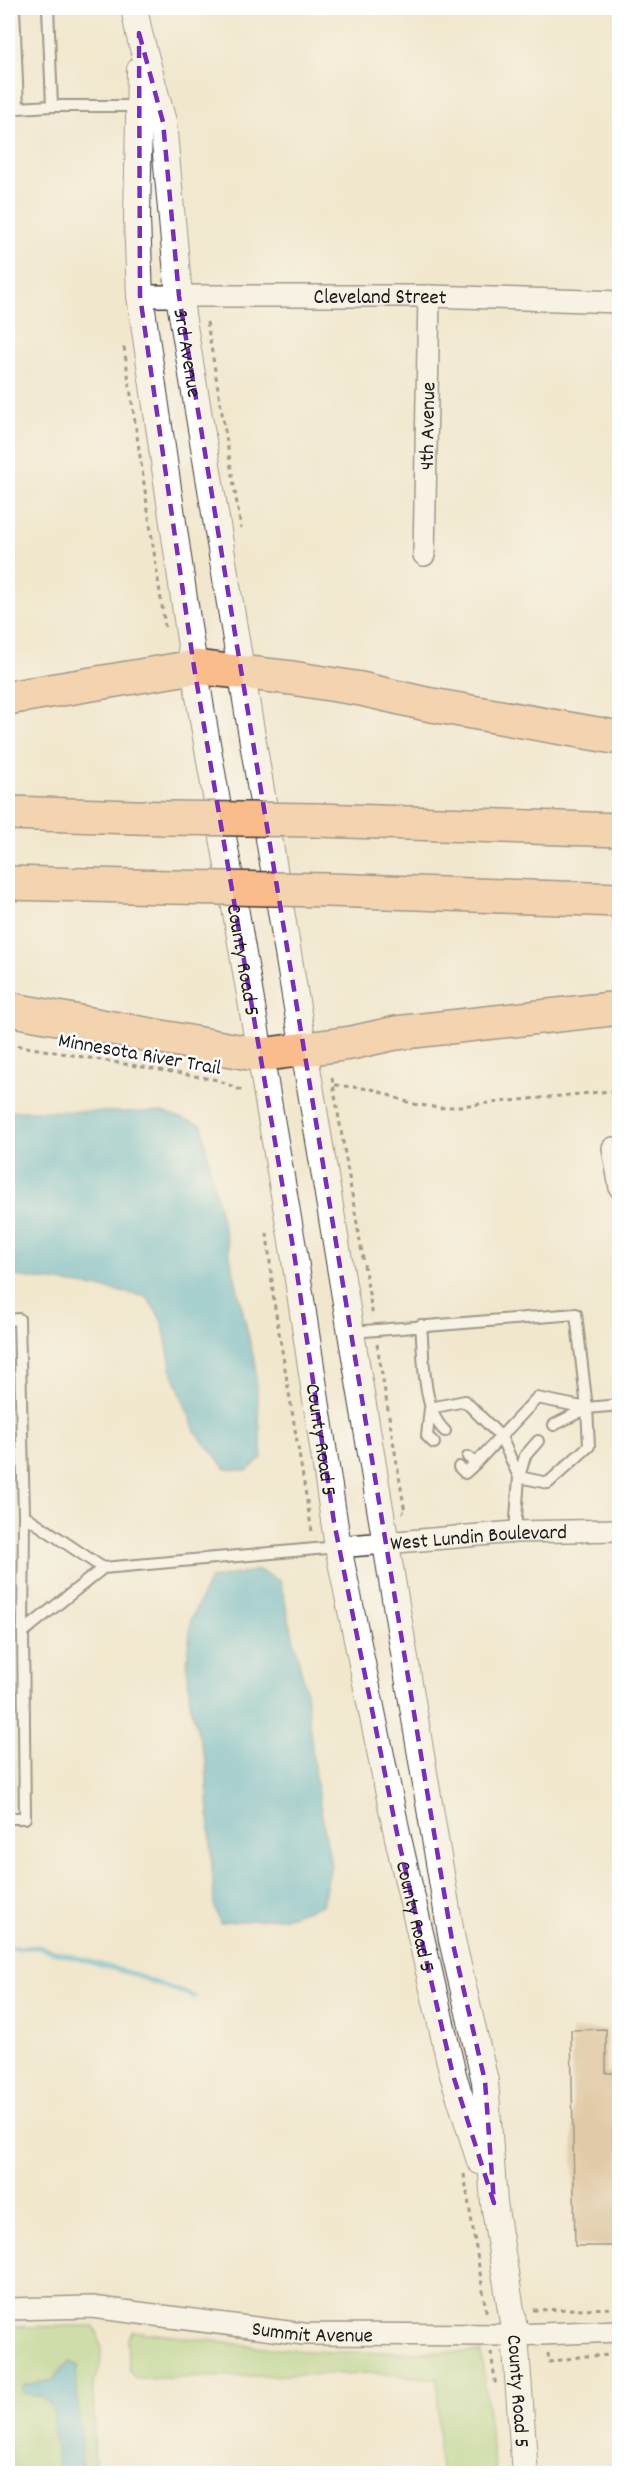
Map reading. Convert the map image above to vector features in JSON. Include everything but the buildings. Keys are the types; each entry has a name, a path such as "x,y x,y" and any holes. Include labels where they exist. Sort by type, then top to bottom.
{"highway":[{"path":"8,698 194,667 361,689 426,704 620,738"},
{"path":"8,813 620,830"},
{"path":"8,883 328,890 620,900"},
{"path":"8,1009 260,1055 351,1043 396,1033 620,1008"}],"street":[{"name":"3rd Avenue","path":"134,8 163,122 179,296 242,672"},
{"name":"3rd Avenue","path":"139,33 140,106 136,219 140,296 194,667"},
{"name":"Cleveland Street","path":"140,296 429,296 620,302"},
{"name":"4th Avenue","path":"424,555 429,296"},
{"name":"County Road 5","path":"194,667 294,1253 338,1547 398,1838 453,2075 494,2203"},
{"name":"County Road 5","path":"242,672 452,1940 484,2081 504,2320 525,2474"},
{"path":"613,1148 620,1188"},
{"name":"West Lundin Boulevard","path":"338,1547 386,1541 515,1532 620,1530"},
{"name":"Summit Avenue","path":"8,2309 92,2307 304,2334 504,2320 620,2331"}],"lane":[{"path":"14,8 18,108 140,106"},
{"path":"48,8 52,106"},
{"path":"352,1332 576,1314 589,1446 548,1483 519,1477"},
{"path":"8,1320 19,1319 24,1515 25,1818 8,1818"},
{"path":"421,1325 430,1408 427,1436 434,1443"},
{"path":"459,1467 465,1473 472,1460 501,1437 537,1398 587,1408 620,1405"},
{"path":"430,1408 465,1401 501,1437 519,1477"},
{"path":"430,1408 438,1425 445,1431"},
{"path":"554,1425 587,1408"},
{"path":"515,1532 519,1477 525,1456 538,1441"},
{"path":"24,1515 103,1568"},
{"path":"23,1632 103,1568 338,1547"}],"path":[{"name":"Minnesota River Trail","path":"8,1044 218,1080 248,1093 266,1089"},
{"path":"310,1084 372,1089 412,1104 440,1108 620,1090"},
{"path":"504,2320 620,2308"}],"highlighted area":[{"path":"139,33 163,122 179,296 452,1940 485,2081 494,2203 453,2075 398,1838 334,1522 294,1253 194,667 140,296"}],"green space":[{"path":"94,2326 101,2355 97,2377 93,2383 95,2473 8,2473 8,2327"},
{"path":"133,2331 288,2350 481,2352 495,2473 440,2473 437,2379 377,2373 137,2379 129,2371 128,2339"}],"water":[{"path":"8,1111 162,1112 202,1125 255,1364 262,1458 247,1471 226,1469 196,1433 172,1371 162,1321 147,1297 102,1288 8,1275"},
{"path":"258,1570 280,1581 306,1691 315,1777 331,1865 322,1905 288,1917 220,1923 214,1904 206,1763 190,1703 187,1665 191,1619 210,1579"},
{"path":"70,2362 78,2366 76,2373 83,2473 59,2473 52,2408 43,2397 24,2394 22,2391 24,2385 54,2380 56,2375"}],"waterway":[{"path":"8,1948 38,1947 129,1973 195,1997"}]}
